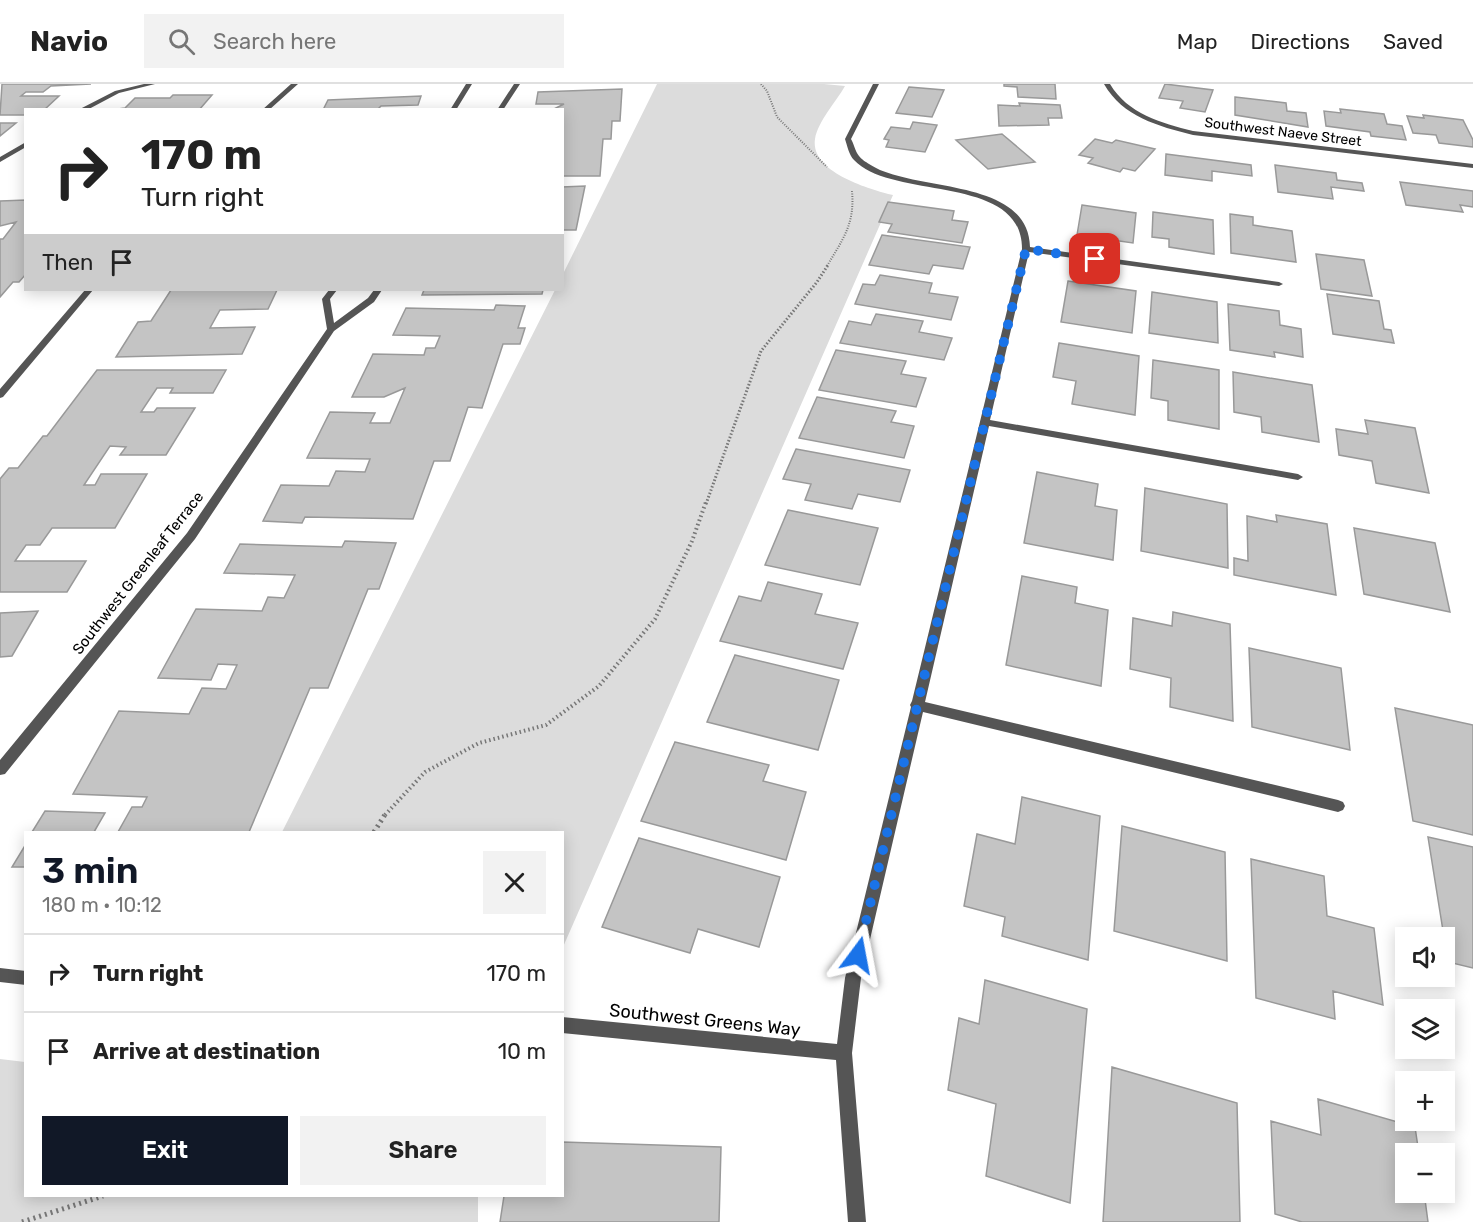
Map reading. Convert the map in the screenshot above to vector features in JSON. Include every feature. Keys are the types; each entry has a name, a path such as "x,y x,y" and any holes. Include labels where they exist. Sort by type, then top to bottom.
{"street":[{"path":"85,108 117,92 152,84"},
{"path":"267,108 295,84"},
{"path":"454,108 469,84"},
{"path":"502,108 518,84"},
{"path":"857,1222 844,1053 853,978 1026,249 1024,230 1013,214 996,203 956,189 904,180 861,163 848,148 848,139 876,84"},
{"name":"Southwest Naeve Street","path":"1107,84 1117,101 1128,109 1158,123 1193,133 1473,166"},
{"path":"0,160 24,145"},
{"path":"1026,249 1279,284"},
{"path":"0,395 88,291"},
{"path":"331,328 326,299 332,291"},
{"name":"Southwest Greenleaf Terrace","path":"0,770 190,536 331,328 371,300 377,291"},
{"path":"985,422 1298,477"},
{"path":"916,705 1338,806"},
{"path":"0,975 24,978"},
{"name":"Southwest Greens Way","path":"564,1025 844,1053"}],"path":[{"path":"761,84 767,89 775,114 794,136 832,172"},
{"path":"374,831 379,821 425,772 479,743 546,725 599,686 655,619 692,541 761,351 817,282 848,231 854,211 853,191 846,185"},
{"path":"22,1222 100,1197"}],"shaded area":[{"path":"657,84 845,86 820,125 815,139 816,151 831,170 843,177 893,195 564,945 564,831 283,831 554,291 564,291 564,272"},
{"path":"0,1059 24,1062 24,1197 478,1197 478,1222 0,1222"}],"building":[{"path":"2,84 91,84 51,86 43,92 26,92 21,96 59,96 46,108 24,108 24,115 0,115"},
{"path":"1004,84 1055,84 1056,99 1018,97 1017,87 1004,86"},
{"path":"1165,84 1213,90 1205,112 1180,108 1183,101 1159,98"},
{"path":"909,87 944,90 932,117 896,113"},
{"path":"622,89 620,121 612,121 611,139 603,139 600,176 564,176 564,108 556,108 564,104 536,104 538,92"},
{"path":"173,95 212,95 201,108 125,108 135,98 170,98"},
{"path":"421,96 418,105 381,106 379,108 324,108 328,100"},
{"path":"1235,97 1286,103 1287,111 1306,113 1308,127 1235,115"},
{"path":"1019,103 1060,105 1062,118 1048,118 1049,125 999,126 998,105 1020,106"},
{"path":"1340,109 1384,114 1387,124 1402,126 1406,140 1371,136 1370,132 1326,126 1324,111 1341,113"},
{"path":"1423,115 1463,120 1473,140 1473,147 1439,143 1436,135 1413,133 1407,116 1424,118"},
{"path":"913,122 937,125 925,152 886,147 889,140 884,139 891,127 910,129"},
{"path":"0,123 16,123 0,136"},
{"path":"1002,134 1035,162 988,169 956,140"},
{"path":"1095,139 1112,143 1116,140 1155,149 1135,171 1123,168 1120,172 1088,163 1093,158 1079,155"},
{"path":"1166,154 1251,165 1252,176 1212,171 1212,181 1165,175"},
{"path":"1275,165 1336,173 1337,180 1362,183 1364,191 1331,187 1333,199 1278,192"},
{"path":"1400,182 1473,191 1473,207 1460,205 1463,212 1406,205"},
{"path":"585,186 576,230 564,230 564,187"},
{"path":"24,200 24,276 19,282 13,282 0,297 0,239 3,239 16,222 0,226 0,201"},
{"path":"888,202 954,211 952,220 968,222 962,243 888,232 892,224 879,222"},
{"path":"1082,205 1136,213 1133,243 1077,235"},
{"path":"1153,212 1213,220 1214,254 1169,247 1169,239 1152,237"},
{"path":"1230,214 1253,217 1253,225 1292,231 1296,262 1231,253"},
{"path":"882,235 970,247 963,269 933,265 929,274 869,265"},
{"path":"1316,254 1364,260 1372,296 1321,289"},
{"path":"880,275 932,283 929,293 958,297 951,320 855,304 863,284 875,285"},
{"path":"1068,281 1136,291 1132,333 1061,322"},
{"path":"170,291 277,291 268,309 220,310 210,328 255,327 242,354 116,357 138,322 151,321"},
{"path":"424,291 543,291 542,294 422,295"},
{"path":"1152,292 1217,302 1218,343 1149,333"},
{"path":"1327,294 1379,301 1384,329 1391,330 1394,343 1333,334"},
{"path":"1228,304 1279,311 1280,325 1301,329 1303,357 1274,352 1275,357 1230,350"},
{"path":"496,305 525,306 518,328 525,328 520,344 503,344 482,408 468,407 450,461 434,461 413,519 305,517 302,523 263,521 281,485 329,486 336,471 365,472 370,459 307,458 330,412 375,413 370,423 390,423 405,388 384,397 352,397 373,354 424,355 426,348 435,348 440,336 393,335 406,308 494,310"},
{"path":"876,314 923,321 919,332 952,338 944,360 840,343 849,321 871,325"},
{"path":"1059,343 1139,356 1135,415 1072,404 1076,381 1053,377"},
{"path":"836,350 906,361 901,374 926,378 916,407 819,390"},
{"path":"1153,360 1219,370 1219,429 1168,420 1168,401 1151,398"},
{"path":"97,370 226,370 213,393 170,393 173,388 157,388 141,412 154,412 157,408 195,408 166,455 120,455 126,447 110,446 84,485 95,485 101,474 147,474 115,528 52,528 40,545 26,545 15,561 86,561 67,592 0,592 0,479 9,468 18,468 43,436 47,436"},
{"path":"1233,372 1312,385 1319,442 1262,432 1261,417 1234,412"},
{"path":"817,397 896,411 891,422 914,426 904,458 799,438"},
{"path":"1365,420 1415,428 1429,493 1376,483 1372,461 1339,455 1336,429 1368,434"},
{"path":"796,449 910,470 900,502 858,494 852,509 805,500 811,484 783,479"},
{"path":"1037,472 1098,484 1095,506 1117,510 1113,560 1024,543"},
{"path":"1145,488 1227,504 1228,568 1141,551"},
{"path":"788,510 878,528 860,585 765,565"},
{"path":"1276,515 1327,524 1336,595 1234,575 1234,558 1248,561 1247,516 1277,522"},
{"path":"1354,528 1435,543 1450,612 1364,594"},
{"path":"345,541 396,543 379,589 368,589 328,688 310,688 249,831 119,831 132,807 142,807 147,797 73,794 119,711 189,714 202,688 226,689 237,665 218,664 211,680 158,678 196,609 262,611 268,597 284,598 295,575 224,573 240,544 342,547"},
{"path":"1022,576 1077,587 1075,603 1108,610 1101,686 1006,665"},
{"path":"768,582 822,594 815,614 858,623 843,669 720,641 739,596 761,601"},
{"path":"38,611 12,656 0,657 0,613"},
{"path":"1173,612 1230,624 1233,721 1170,707 1171,678 1130,669 1133,618 1172,626"},
{"path":"1249,648 1341,668 1350,750 1252,727"},
{"path":"735,655 839,680 818,750 707,722"},
{"path":"1395,708 1473,725 1473,835 1413,821"},
{"path":"675,742 769,765 763,781 806,792 786,860 641,821"},
{"path":"1022,797 1100,816 1088,960 1002,936 1005,917 964,906 977,834 1015,844"},
{"path":"45,811 105,813 95,831 33,831"},
{"path":"1122,826 1225,852 1227,961 1114,931"},
{"path":"1428,837 1473,847 1473,968 1455,964 1455,927 1442,927"},
{"path":"639,838 780,877 759,947 698,929 690,953 602,927"},
{"path":"24,847 24,867 12,867"},
{"path":"1251,859 1324,876 1327,916 1374,928 1383,1005 1333,991 1335,1019 1256,998"},
{"path":"985,980 1087,1009 1070,1203 986,1176 996,1104 948,1090 959,1018 979,1024"},
{"path":"1112,1067 1237,1103 1240,1222 1103,1222"},
{"path":"1318,1099 1395,1121 1395,1131 1416,1131 1417,1143 1395,1143 1395,1203 1425,1203 1428,1222 1302,1222 1275,1214 1271,1121 1321,1135"},
{"path":"564,1142 721,1147 719,1222 500,1222 504,1197 564,1197"}],"route":[{"path":"858,955 1026,249 1095,259"}]}
